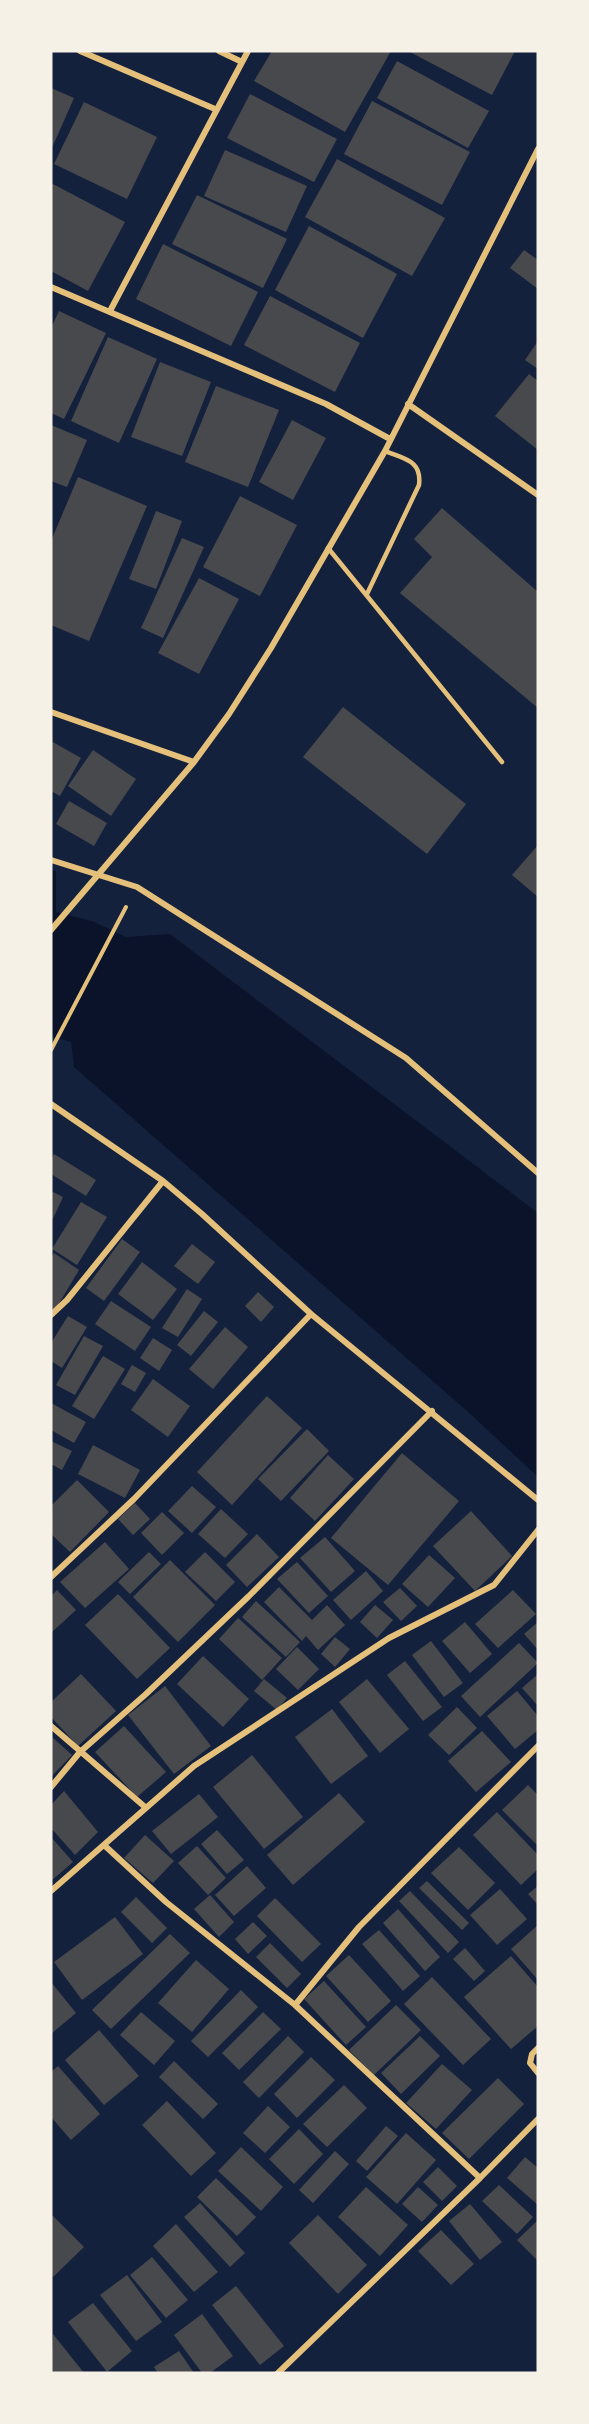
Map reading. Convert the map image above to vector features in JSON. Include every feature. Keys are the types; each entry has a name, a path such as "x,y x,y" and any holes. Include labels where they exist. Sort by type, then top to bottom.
{"street":[{"path":"80,51 215,109"},
{"path":"219,51 242,62"},
{"path":"110,311 215,109 248,51"},
{"path":"51,930 194,762 229,714 265,658 385,451 538,149"},
{"path":"51,287 326,404 390,439"},
{"path":"408,404 538,495"},
{"path":"51,712 194,762"},
{"path":"51,860 137,887 406,1058 538,1173"},
{"path":"51,1104 163,1181 311,1314 538,1500"},
{"path":"51,1315 67,1300 163,1181"},
{"path":"51,1577 134,1499 311,1314"},
{"path":"51,1787 80,1752 146,1694 249,1596 432,1411"},
{"path":"51,1891 194,1766 389,1638 494,1585 538,1530"},
{"path":"51,1726 145,1807"},
{"path":"295,2005 359,1927 538,1746"},
{"path":"104,1845 166,1902 295,2005 480,2178"},
{"path":"538,2048 532,2054 530,2063 538,2073"},
{"path":"278,2373 538,2119"}],"lane":[{"path":"367,594 418,485 420,474 414,463 385,451"},
{"path":"328,548 502,762"}],"path":[{"path":"51,1050 129,902"}],"water":[{"path":"51,870 56,871 56,912 92,921 126,937 170,934 538,1213 538,1477 467,1411 74,1067 71,1042 51,1036"}],"building":[{"path":"272,51 391,51 345,132 254,81"},
{"path":"408,51 515,51 492,95"},
{"path":"397,61 489,111 468,148 377,98"},
{"path":"51,88 74,98 51,150"},
{"path":"250,94 337,139 314,182 227,138"},
{"path":"372,101 470,152 442,205 344,154"},
{"path":"84,102 157,137 127,199 54,164"},
{"path":"225,150 307,186 286,232 204,196"},
{"path":"337,159 445,218 412,276 305,217"},
{"path":"51,183 125,222 88,291 51,271"},
{"path":"197,195 287,239 263,288 172,244"},
{"path":"309,226 397,274 363,338 275,290"},
{"path":"163,244 258,292 231,346 136,299"},
{"path":"524,250 538,260 538,289 510,268"},
{"path":"270,296 360,343 335,392 244,345"},
{"path":"59,311 106,333 64,419 51,413 51,328"},
{"path":"108,337 157,359 119,443 71,421"},
{"path":"538,341 538,369 525,360"},
{"path":"160,362 211,382 182,456 131,437"},
{"path":"529,374 538,381 538,450 495,416"},
{"path":"216,386 279,410 248,487 185,462"},
{"path":"292,420 326,438 293,500 259,482"},
{"path":"51,425 87,440 67,487 51,481"},
{"path":"78,477 147,506 89,641 51,625 51,541"},
{"path":"240,496 297,525 260,596 203,567"},
{"path":"442,508 538,592 538,708 400,593 432,557 414,539"},
{"path":"156,511 182,521 156,589 129,579"},
{"path":"182,538 204,547 163,638 141,628"},
{"path":"199,578 239,599 199,674 158,653"},
{"path":"343,707 466,804 427,854 303,757"},
{"path":"51,741 81,758 60,796 51,791"},
{"path":"93,750 136,779 111,816 68,786"},
{"path":"69,801 107,823 94,846 56,824"},
{"path":"538,845 538,897 512,875"},
{"path":"54,1154 96,1180 86,1196 51,1174 51,1159"},
{"path":"51,1191 63,1197 51,1223"},
{"path":"81,1202 107,1217 77,1265 52,1249"},
{"path":"122,1239 140,1252 104,1301 86,1288"},
{"path":"192,1244 215,1262 198,1284 174,1266"},
{"path":"54,1253 79,1270 55,1310 51,1308 51,1258"},
{"path":"142,1262 177,1289 153,1320 118,1294"},
{"path":"187,1289 202,1299 178,1337 162,1328"},
{"path":"258,1292 274,1307 261,1322 245,1306"},
{"path":"111,1301 151,1327 135,1351 95,1324"},
{"path":"204,1311 218,1322 191,1356 177,1345"},
{"path":"68,1316 87,1327 62,1368 51,1361 51,1343"},
{"path":"225,1327 248,1347 213,1389 189,1369"},
{"path":"84,1336 103,1346 75,1395 56,1385"},
{"path":"153,1338 172,1350 159,1371 140,1358"},
{"path":"103,1356 125,1369 94,1419 72,1406"},
{"path":"132,1365 146,1373 135,1392 121,1384"},
{"path":"153,1379 190,1406 168,1437 131,1410"},
{"path":"267,1396 302,1428 232,1505 197,1472"},
{"path":"51,1403 86,1422 74,1443 51,1430"},
{"path":"307,1429 329,1451 281,1501 258,1479"},
{"path":"51,1441 72,1451 62,1470 51,1464"},
{"path":"93,1445 140,1470 125,1498 78,1474"},
{"path":"402,1453 459,1501 388,1585 331,1538"},
{"path":"328,1455 354,1479 315,1521 290,1498"},
{"path":"77,1480 109,1512 70,1552 51,1534 51,1506"},
{"path":"192,1486 216,1507 192,1533 168,1511"},
{"path":"135,1503 150,1519 133,1535 118,1519"},
{"path":"221,1509 248,1534 225,1558 198,1534"},
{"path":"471,1511 512,1556 475,1591 433,1546"},
{"path":"162,1512 184,1533 162,1555 141,1533"},
{"path":"257,1534 279,1557 247,1587 226,1565"},
{"path":"325,1537 355,1571 331,1592 300,1558"},
{"path":"105,1542 129,1569 85,1608 60,1582"},
{"path":"149,1552 161,1564 130,1594 118,1582"},
{"path":"205,1552 235,1582 216,1601 185,1572"},
{"path":"429,1555 455,1578 428,1607 402,1584"},
{"path":"170,1560 215,1605 178,1642 133,1597"},
{"path":"297,1562 328,1596 309,1613 277,1579"},
{"path":"366,1571 383,1591 351,1620 333,1600"},
{"path":"279,1587 312,1620 327,1605 345,1625 318,1650 306,1636 302,1641 264,1602"},
{"path":"400,1588 417,1606 401,1621 383,1602"},
{"path":"57,1590 76,1610 51,1633 51,1596"},
{"path":"513,1590 536,1614 498,1648 475,1624"},
{"path":"118,1594 170,1648 137,1679 85,1625"},
{"path":"256,1601 300,1642 286,1657 242,1617"},
{"path":"375,1605 393,1620 377,1638 360,1622"},
{"path":"238,1618 282,1658 262,1680 219,1639"},
{"path":"465,1622 492,1654 470,1673 442,1641"},
{"path":"538,1622 538,1650 524,1634"},
{"path":"335,1637 350,1649 335,1667 321,1654"},
{"path":"431,1641 463,1683 444,1697 412,1655"},
{"path":"519,1643 538,1663 480,1717 461,1696"},
{"path":"297,1647 319,1669 298,1690 276,1669"},
{"path":"203,1656 249,1699 223,1727 177,1684"},
{"path":"405,1661 442,1707 423,1721 387,1675"},
{"path":"81,1674 116,1711 78,1746 51,1717 51,1702"},
{"path":"538,1674 538,1706 522,1688"},
{"path":"264,1679 287,1698 277,1710 254,1691"},
{"path":"367,1679 409,1729 380,1753 339,1702"},
{"path":"165,1686 211,1746 174,1774 128,1715"},
{"path":"517,1691 538,1716 538,1730 515,1749 487,1716"},
{"path":"457,1707 477,1728 449,1755 428,1735"},
{"path":"332,1709 368,1756 331,1784 295,1737"},
{"path":"124,1726 166,1772 137,1797 95,1752"},
{"path":"482,1731 511,1762 476,1792 448,1761"},
{"path":"51,1736 72,1755 51,1777"},
{"path":"252,1755 303,1817 264,1849 213,1787"},
{"path":"528,1785 538,1795 538,1846 502,1810"},
{"path":"64,1791 98,1832 75,1855 51,1828 51,1805"},
{"path":"339,1793 365,1822 293,1885 267,1855"},
{"path":"199,1794 218,1817 171,1854 152,1831"},
{"path":"497,1812 538,1855 538,1869 521,1885 473,1835"},
{"path":"217,1830 244,1860 227,1874 201,1844"},
{"path":"145,1835 174,1861 153,1883 124,1858"},
{"path":"51,1837 73,1862 51,1881"},
{"path":"197,1846 226,1878 208,1895 178,1863"},
{"path":"459,1847 495,1883 468,1910 431,1873"},
{"path":"247,1866 266,1888 234,1916 215,1895"},
{"path":"427,1881 469,1923 462,1930 419,1888"},
{"path":"538,1886 538,1905 528,1894"},
{"path":"500,1889 527,1919 497,1945 470,1915"},
{"path":"410,1891 459,1942 448,1953 399,1901"},
{"path":"210,1895 234,1922 219,1937 194,1909"},
{"path":"136,1897 167,1928 152,1943 121,1912"},
{"path":"275,1898 321,1944 302,1962 257,1916"},
{"path":"398,1909 440,1957 425,1971 383,1923"},
{"path":"115,1917 143,1954 82,2000 54,1962"},
{"path":"253,1922 267,1936 248,1954 235,1939"},
{"path":"538,1925 538,1980 511,1949"},
{"path":"379,1930 420,1976 403,1991 362,1944"},
{"path":"170,1934 190,1953 111,2029 92,2010"},
{"path":"270,1943 301,1974 287,1988 256,1957"},
{"path":"465,1948 485,1971 474,1981 453,1959"},
{"path":"349,1955 391,2001 368,2022 326,1976"},
{"path":"511,1956 538,1987 538,2026 511,2049 464,1997"},
{"path":"196,1960 229,1989 192,2032 158,2003"},
{"path":"432,1977 491,2039 463,2065 404,2004"},
{"path":"324,1981 366,2027 346,2045 304,1999"},
{"path":"51,1982 76,2013 51,2034"},
{"path":"241,1990 258,2007 208,2057 191,2041"},
{"path":"396,2005 421,2030 374,2075 349,2050"},
{"path":"141,2012 175,2041 154,2065 120,2035"},
{"path":"263,2012 281,2029 239,2070 222,2053"},
{"path":"99,2030 139,2076 104,2105 65,2060"},
{"path":"288,2036 304,2052 259,2098 243,2082"},
{"path":"420,2036 440,2056 401,2094 381,2073"},
{"path":"311,2057 335,2080 297,2118 274,2094"},
{"path":"174,2061 218,2104 203,2119 159,2077"},
{"path":"442,2064 472,2090 436,2129 406,2103"},
{"path":"58,2066 100,2114 71,2140 51,2117 51,2072"},
{"path":"498,2078 524,2104 469,2159 442,2133"},
{"path":"344,2085 367,2108 327,2147 303,2124"},
{"path":"167,2101 216,2153 191,2176 142,2125"},
{"path":"268,2106 290,2127 265,2153 243,2133"},
{"path":"386,2126 398,2136 367,2171 356,2161"},
{"path":"299,2129 323,2154 294,2184 269,2159"},
{"path":"406,2133 436,2160 397,2204 366,2177"},
{"path":"241,2147 283,2187 261,2211 218,2171"},
{"path":"335,2151 349,2164 313,2203 299,2190"},
{"path":"525,2157 538,2168 538,2205 507,2178"},
{"path":"438,2167 457,2186 442,2201 423,2182"},
{"path":"216,2178 256,2217 237,2236 197,2197"},
{"path":"499,2185 533,2217 517,2234 482,2201"},
{"path":"366,2187 408,2225 380,2256 338,2217"},
{"path":"418,2187 438,2205 422,2222 402,2204"},
{"path":"200,2203 245,2253 230,2267 184,2217"},
{"path":"470,2204 502,2242 480,2260 449,2221"},
{"path":"51,2214 84,2247 53,2277 51,2274"},
{"path":"318,2215 367,2265 338,2294 289,2243"},
{"path":"538,2220 538,2261 517,2240"},
{"path":"176,2224 218,2272 194,2292 153,2246"},
{"path":"441,2230 474,2264 451,2285 418,2251"},
{"path":"152,2257 188,2300 166,2318 130,2275"},
{"path":"127,2275 162,2322 136,2341 100,2295"},
{"path":"236,2286 284,2346 260,2365 212,2305"},
{"path":"93,2303 132,2351 107,2372 68,2322"},
{"path":"202,2314 233,2356 210,2373 202,2373 174,2335"},
{"path":"53,2334 84,2373 51,2373"},
{"path":"179,2351 194,2373 158,2373 154,2367"}]}
